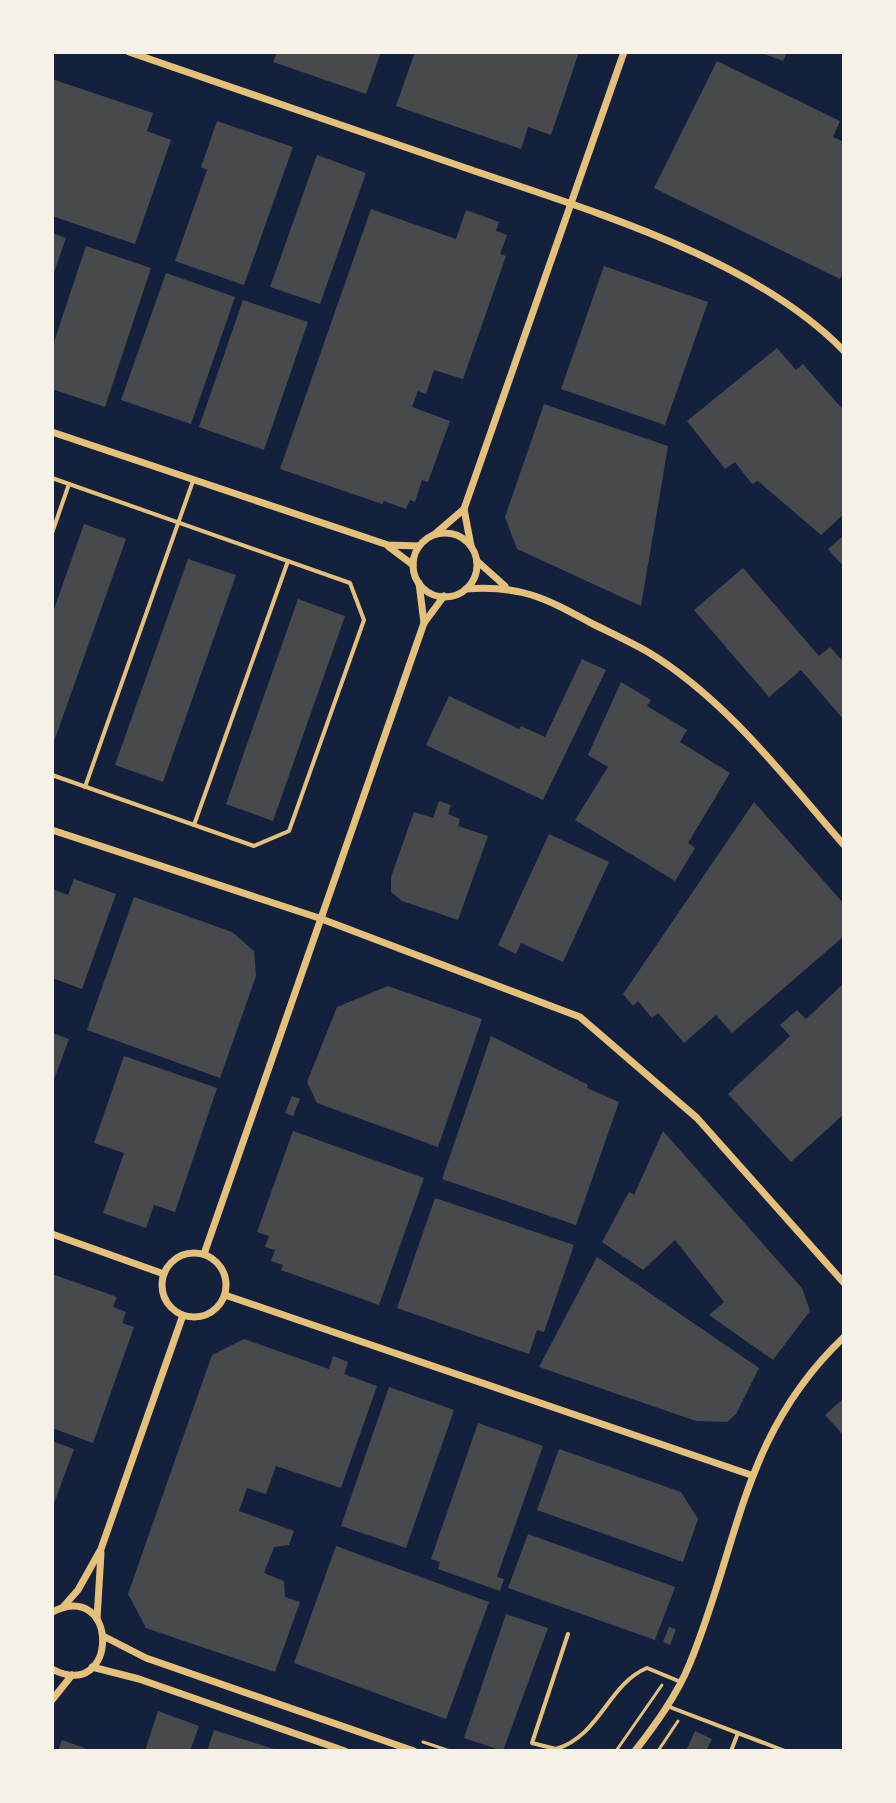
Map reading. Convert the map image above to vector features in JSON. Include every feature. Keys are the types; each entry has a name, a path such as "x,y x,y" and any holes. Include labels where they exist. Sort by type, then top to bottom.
{"street":[{"path":"129,52 570,204 706,258 769,293 825,332 844,351"},
{"path":"624,52 464,509 471,546 477,561 505,586 551,602 650,653 707,698 750,738 844,845"},
{"path":"52,432 388,545 419,546"},
{"path":"413,565 419,546 464,509"},
{"path":"435,534 455,535 471,546"},
{"path":"388,545 413,565 419,583 424,623"},
{"path":"466,589 475,576 477,561"},
{"path":"419,583 430,593 444,596 466,589 505,586"},
{"path":"204,1254 424,623 444,596"},
{"path":"52,830 319,918 580,1017 697,1118 844,1283"},
{"path":"52,1234 164,1274"},
{"path":"204,1254 217,1262 224,1272 225,1295 217,1308 207,1315 183,1315 165,1299 164,1274 181,1255 204,1254"},
{"path":"225,1295 751,1475"},
{"path":"52,1612 63,1607 78,1590 101,1549 183,1315"},
{"path":"635,1751 681,1682 714,1595 751,1475 780,1414 815,1364 844,1337"},
{"path":"52,1700 72,1675 92,1667 102,1653 105,1637 97,1619 101,1549"},
{"path":"63,1607 84,1609 97,1619"},
{"path":"105,1637 146,1658 414,1751"},
{"path":"92,1667 139,1679 345,1751"},
{"path":"52,1669 72,1675"}],"lane":[{"path":"52,478 350,583 364,620 289,831 254,846 52,775"},
{"path":"85,787 193,481"},
{"path":"52,533 69,484"},
{"path":"194,825 288,561"},
{"path":"568,1634 532,1743 556,1749 568,1746 584,1735 631,1674 647,1668 669,1674 681,1682"},
{"path":"667,1706 784,1751"},
{"path":"731,1751 738,1733"}],"path":[{"path":"616,1751 669,1674"},
{"path":"658,1751 682,1712"},
{"path":"423,1742 450,1751"}],"building":[{"path":"277,52 381,52 366,94 273,62"},
{"path":"415,52 579,52 551,135 528,127 521,149 396,106"},
{"path":"759,52 787,52 783,61"},
{"path":"717,61 840,121 833,137 844,142 844,270 840,279 654,188"},
{"path":"52,79 153,113 147,131 171,140 135,244 52,216"},
{"path":"217,121 293,147 244,285 175,261 207,170 201,167"},
{"path":"317,155 366,173 320,304 270,287"},
{"path":"371,209 456,239 466,210 499,222 496,231 507,235 500,254 506,256 463,379 434,370 426,394 418,391 412,407 450,421 428,482 422,480 415,502 410,500 406,509 384,501 382,504 280,469"},
{"path":"52,233 66,238 52,278"},
{"path":"86,246 151,268 105,407 52,389 52,348"},
{"path":"604,266 708,302 665,425 561,389"},
{"path":"166,273 235,297 191,424 121,400"},
{"path":"243,300 308,322 264,450 199,427"},
{"path":"777,348 796,370 803,364 844,411 844,514 821,535 758,481 752,484 735,462 725,469 687,421"},
{"path":"544,404 668,446 641,606 517,549 505,517"},
{"path":"84,524 126,539 52,747 52,615"},
{"path":"844,535 844,567 828,549"},
{"path":"188,559 236,575 163,782 115,765"},
{"path":"743,568 819,656 830,647 844,662 844,720 801,670 769,697 694,610"},
{"path":"298,599 345,616 273,821 226,804"},
{"path":"582,659 606,670 543,800 426,745 449,696 519,729 521,726 545,737"},
{"path":"621,682 651,700 647,706 687,730 680,742 730,773 688,843 695,848 675,881 575,820 608,767 588,755"},
{"path":"439,801 451,805 448,814 460,819 458,826 488,836 458,920 402,901 391,892 391,877 414,812 433,818"},
{"path":"754,802 844,904 844,936 732,1033 716,1015 684,1043 658,1013 652,1018 638,1001 633,1006 623,994"},
{"path":"549,834 609,862 563,962 521,943 516,954 498,945"},
{"path":"74,879 116,894 82,989 52,978 52,889 68,895"},
{"path":"134,897 232,932 254,951 256,976 220,1078 87,1030"},
{"path":"844,983 844,1114 791,1162 728,1094 790,1036 780,1025 797,1010 806,1019"},
{"path":"388,986 482,1019 438,1147 317,1103 307,1082 337,1007"},
{"path":"52,1033 69,1039 52,1085"},
{"path":"491,1036 619,1102 576,1225 442,1179"},
{"path":"124,1056 217,1088 175,1212 154,1205 146,1228 103,1213 124,1153 94,1143"},
{"path":"292,1096 300,1099 293,1116 285,1113"},
{"path":"293,1131 424,1178 379,1305 281,1270 283,1265 271,1261 275,1250 265,1247 269,1236 257,1232"},
{"path":"663,1131 802,1288 810,1311 773,1360 709,1315 724,1302 675,1240 643,1270 602,1242 629,1192 634,1195"},
{"path":"435,1198 574,1245 544,1332 537,1330 529,1354 397,1308"},
{"path":"597,1257 759,1368 736,1414 727,1422 696,1421 539,1367"},
{"path":"52,1274 117,1297 113,1307 126,1312 122,1323 134,1327 93,1443 52,1428"},
{"path":"244,1339 329,1369 333,1356 348,1362 344,1374 377,1386 341,1488 276,1466 266,1494 247,1488 239,1511 294,1531 289,1545 274,1547 264,1573 284,1581 285,1597 300,1602 275,1672 146,1628 128,1594 212,1355"},
{"path":"389,1387 454,1410 406,1548 341,1526"},
{"path":"844,1398 844,1436 825,1415"},
{"path":"478,1423 543,1446 497,1577 504,1579 500,1591 438,1569 440,1562 431,1559"},
{"path":"52,1441 74,1449 52,1509"},
{"path":"559,1449 681,1492 698,1519 683,1562 537,1510"},
{"path":"528,1534 675,1587 655,1640 508,1588"},
{"path":"336,1546 489,1602 446,1719 294,1663"},
{"path":"506,1614 548,1628 503,1751 464,1738"},
{"path":"669,1627 676,1629 670,1645 663,1642"},
{"path":"158,1711 199,1726 190,1751 145,1751"},
{"path":"214,1730 277,1750 207,1751"},
{"path":"695,1731 712,1739 706,1751 686,1751"},
{"path":"62,1740 93,1751 58,1751"}]}
